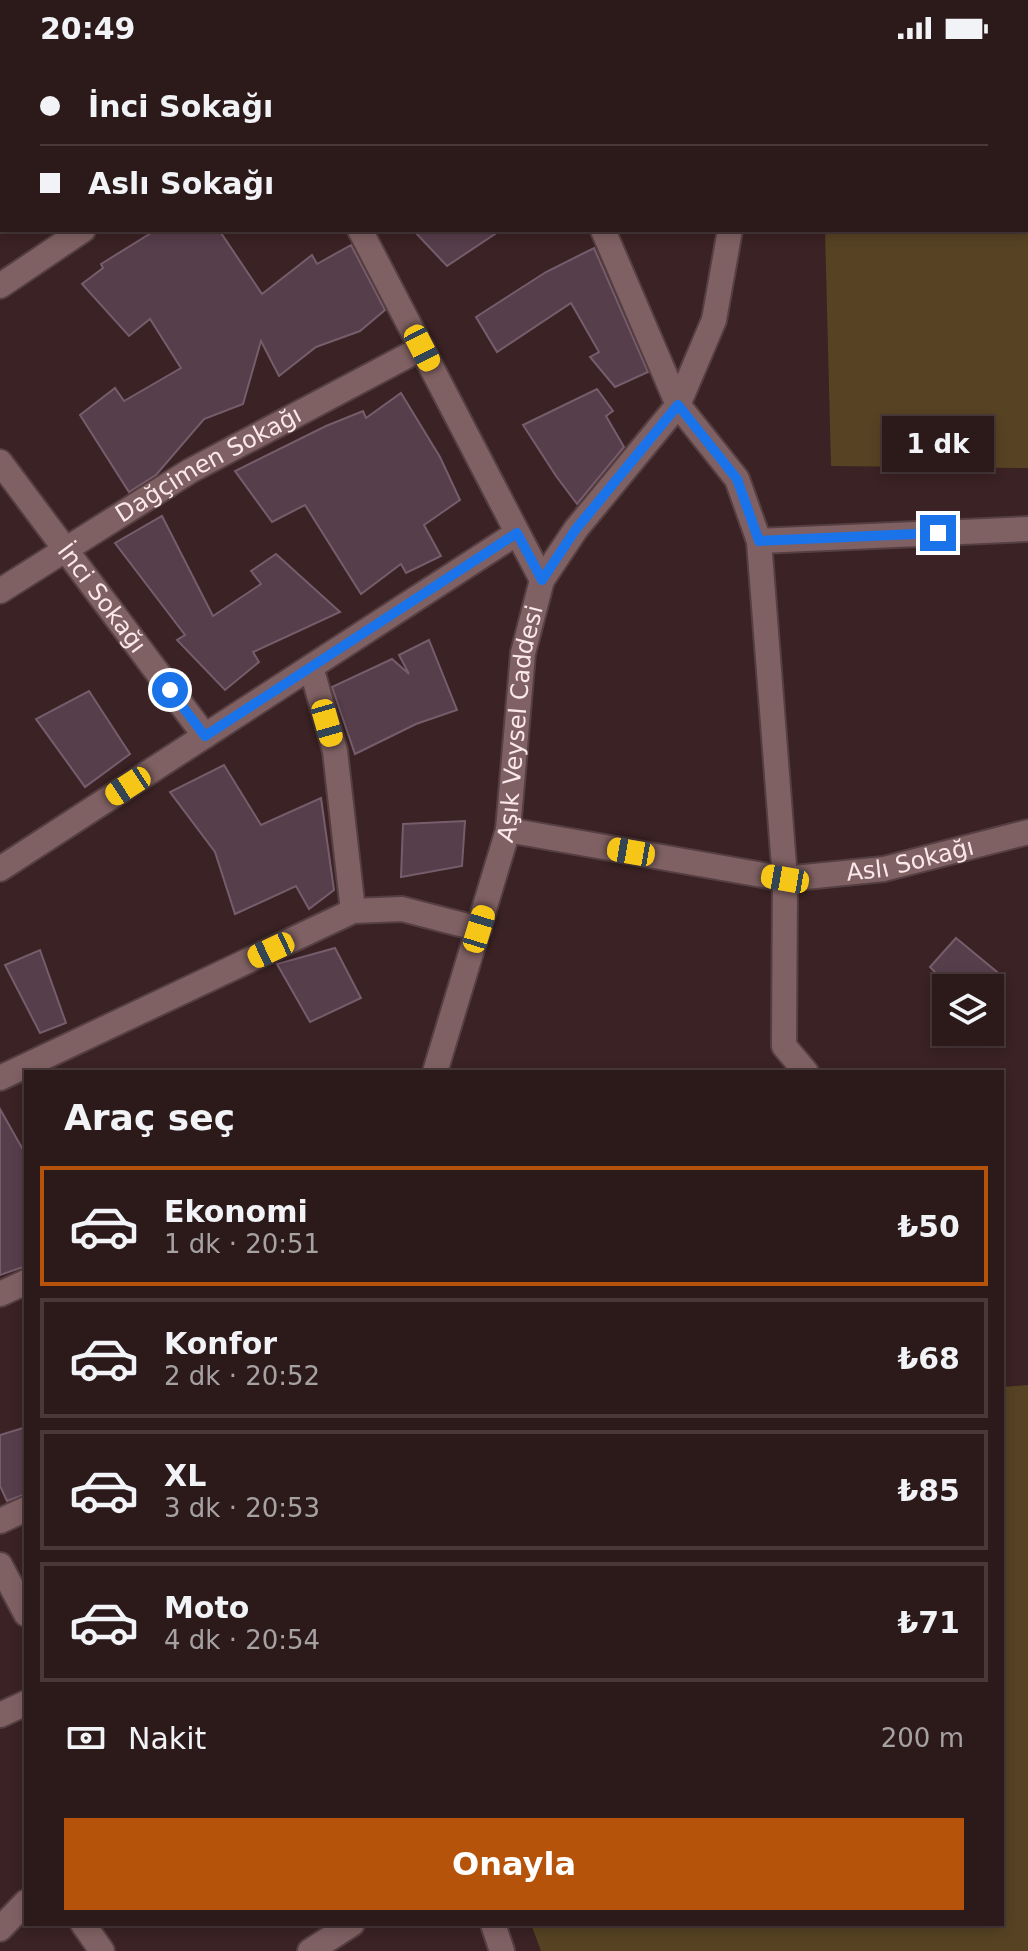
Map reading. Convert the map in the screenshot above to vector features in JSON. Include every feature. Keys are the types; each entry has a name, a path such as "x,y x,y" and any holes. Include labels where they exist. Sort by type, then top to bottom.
{"street":[{"path":"0,286 80,232"},
{"path":"361,232 542,580"},
{"path":"604,232 678,405 737,479 759,541 785,879 784,1046 787,1070"},
{"name":"Aşık Veysel Caddesi","path":"436,1070 508,830 523,653 542,580 576,529 678,405 714,320 730,232"},
{"name":"Dağçimen Sokağı","path":"0,591 190,471 422,348"},
{"name":"İnci Sokağı","path":"0,462 205,736"},
{"path":"759,541 1028,529"},
{"path":"0,869 517,533"},
{"path":"311,667 335,751 353,911"},
{"name":"Aslı Sokağı","path":"508,830 785,879 884,869 1028,832"},
{"path":"0,1078 353,911 402,909 479,929"},
{"path":"784,1046 804,1070"},
{"path":"0,1294 24,1283"},
{"path":"0,1521 24,1510"},
{"path":"0,1565 24,1610"},
{"path":"0,1715 24,1704"},
{"path":"0,1929 24,1904"},
{"path":"84,1926 102,1951"},
{"path":"310,1951 349,1926"},
{"path":"494,1926 502,1951"}],"shaded area":[{"path":"825,232 1028,232 1028,468 831,466"},
{"path":"1028,1385 1028,1951 541,1951 532,1926 1004,1926 1004,1387"}],"building":[{"path":"153,232 220,232 262,294 312,255 317,264 351,245 385,310 360,331 316,347 279,376 261,341 243,404 204,419 156,475 129,492 80,415 115,388 124,401 181,368 150,319 129,336 82,284 103,268 101,264"},
{"path":"415,232 498,232 447,266"},
{"path":"594,248 648,372 615,387 590,357 599,352 571,303 497,352 476,317 546,272"},
{"path":"597,389 613,411 606,416 624,447 577,504 523,425"},
{"path":"401,393 440,457 460,500 424,525 441,556 406,573 401,564 361,594 305,505 272,522 235,471 363,411 366,418"},
{"path":"162,516 213,616 261,584 251,571 276,554 340,612 253,652 259,662 225,690 177,640 185,635 115,543"},
{"path":"429,640 457,710 416,724 355,754 332,687 392,659 409,674 399,655"},
{"path":"89,691 130,754 85,787 36,719"},
{"path":"224,765 261,825 321,798 334,890 309,909 296,886 235,914 215,852 170,792"},
{"path":"465,821 462,866 401,877 403,824"},
{"path":"956,938 997,972 937,974 930,967"},
{"path":"335,948 361,998 310,1022 277,964"},
{"path":"40,950 66,1023 40,1033 5,965"},
{"path":"0,1109 24,1151 24,1267 0,1275"},
{"path":"24,1428 24,1495 7,1501 0,1486 0,1435"}],"route":[{"path":"170,690 205,736 517,533 542,580 576,529 678,405 737,479 759,541 938,533"}]}
